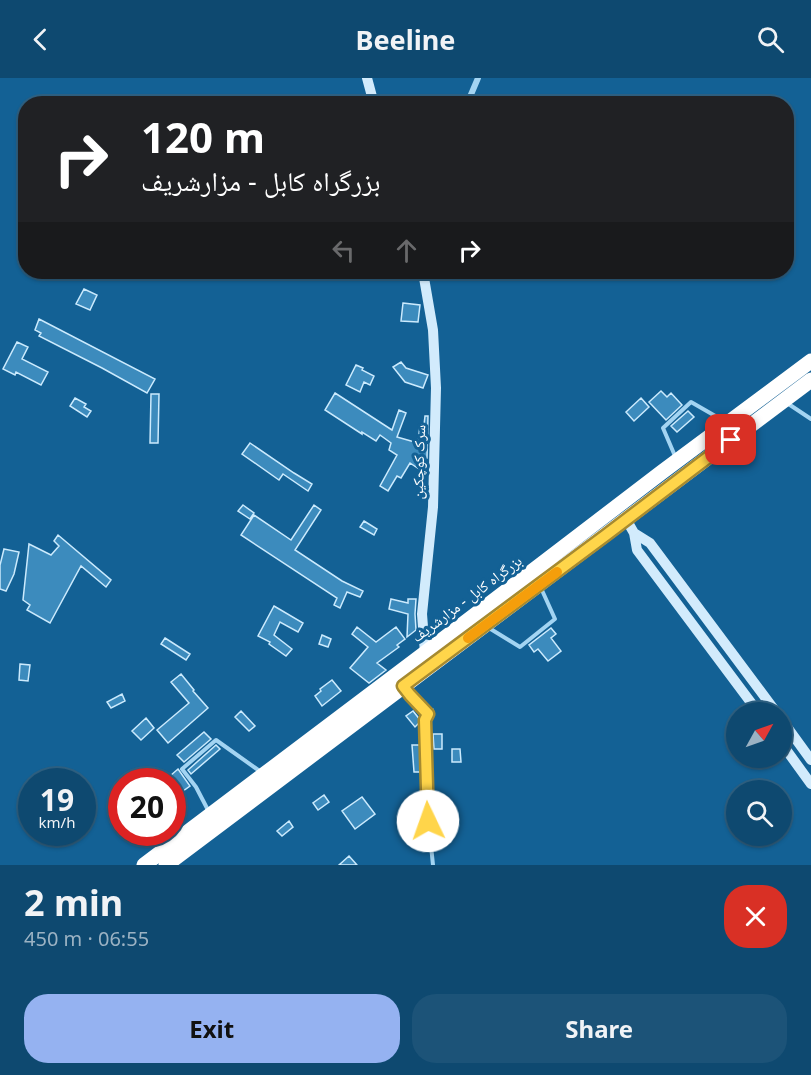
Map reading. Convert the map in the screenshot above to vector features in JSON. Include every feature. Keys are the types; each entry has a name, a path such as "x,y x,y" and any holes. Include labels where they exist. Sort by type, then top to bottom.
{"highway":[{"name":"بزرگراه کابل - مزارشریف","path":"144,865 811,361"},
{"name":"بزرگراه کابل - مزارشریف","path":"166,865 540,584 630,526 811,380"}],"street":[{"path":"367,78 372,96"},
{"path":"470,96 478,78"},
{"name":"سرک کوچکین","path":"424,279 433,330 436,388 433,507 422,614 425,653"},
{"path":"630,526 637,550 751,702"},
{"path":"630,526 650,543 769,702"},
{"path":"792,734 811,760"},
{"path":"792,758 811,784"}],"lane":[{"path":"784,401 811,419"},
{"path":"677,461 663,428 691,402 727,423"},
{"path":"484,626 520,647 555,619 540,584"},
{"path":"403,686 430,712 425,720 427,807 433,865"},
{"path":"211,814 196,787 182,769 216,740 264,774"}],"building":[{"path":"84,289 97,295 90,310 76,304"},
{"path":"403,303 420,305 418,322 401,321"},
{"path":"39,319 155,379 147,393 39,336 41,333 35,330"},
{"path":"17,342 28,347 22,359 48,372 41,385 16,372 15,375 3,369"},
{"path":"401,362 406,368 428,375 423,388 405,382 393,367"},
{"path":"356,365 374,376 370,385 364,382 360,392 346,385"},
{"path":"661,391 667,397 671,393 682,405 666,420 649,402"},
{"path":"335,393 392,430 399,410 406,413 397,437 418,443 420,425 424,425 425,416 428,416 427,458 423,458 422,471 410,463 401,478 397,476 388,491 380,486 397,455 389,450 391,443 380,435 376,441 325,410"},
{"path":"151,394 159,394 158,443 150,443"},
{"path":"75,398 86,404 84,407 91,411 87,417 70,406"},
{"path":"641,398 649,407 634,421 626,412"},
{"path":"688,411 694,417 677,432 671,426"},
{"path":"250,443 312,484 308,491 283,474 279,480 242,454"},
{"path":"243,505 254,513 250,519 238,511"},
{"path":"314,505 321,510 295,550 342,581 363,591 360,597 347,592 340,608 334,605 337,598 241,535 254,515 291,540"},
{"path":"364,521 377,529 374,535 360,527"},
{"path":"58,535 111,580 106,587 81,566 50,623 27,610 30,605 23,600 29,544 51,555 59,546 54,541"},
{"path":"4,549 19,552 14,574 6,591 0,589 0,565"},
{"path":"391,599 408,603 408,599 416,599 416,630 407,637 408,614 389,609"},
{"path":"274,606 303,623 298,632 280,622 274,635 292,649 286,656 269,644 270,642 258,636"},
{"path":"357,627 376,642 396,627 405,639 397,645 399,647 377,663 386,670 369,683 350,668 368,647 352,634"},
{"path":"551,628 556,634 551,638 561,651 548,661 538,649 534,652 529,645"},
{"path":"322,635 331,639 328,647 319,644"},
{"path":"165,638 190,654 186,660 161,644"},
{"path":"20,664 30,665 28,681 19,680"},
{"path":"181,674 208,708 168,743 157,730 189,703 171,682"},
{"path":"332,680 341,691 322,706 315,696"},
{"path":"122,694 125,701 111,708 107,702"},
{"path":"241,711 255,726 249,731 235,717"},
{"path":"413,711 421,721 415,727 406,716"},
{"path":"146,718 154,728 141,740 132,731"},
{"path":"204,732 211,739 184,762 177,755"},
{"path":"433,734 442,734 442,749 434,749"},
{"path":"216,745 220,749 191,774 188,770"},
{"path":"412,745 421,745 422,772 414,772"},
{"path":"452,749 460,749 461,762 452,762"},
{"path":"324,795 329,802 318,810 313,803"},
{"path":"362,797 375,814 355,829 342,811"},
{"path":"434,804 441,804 442,825 434,825"},
{"path":"289,821 293,827 282,836 277,831"},
{"path":"349,856 357,865 339,865"}],"slow traffic":[{"path":"468,638 557,572"}],"route":[{"path":"428,821 425,720 428,714 403,686 731,440"}]}
